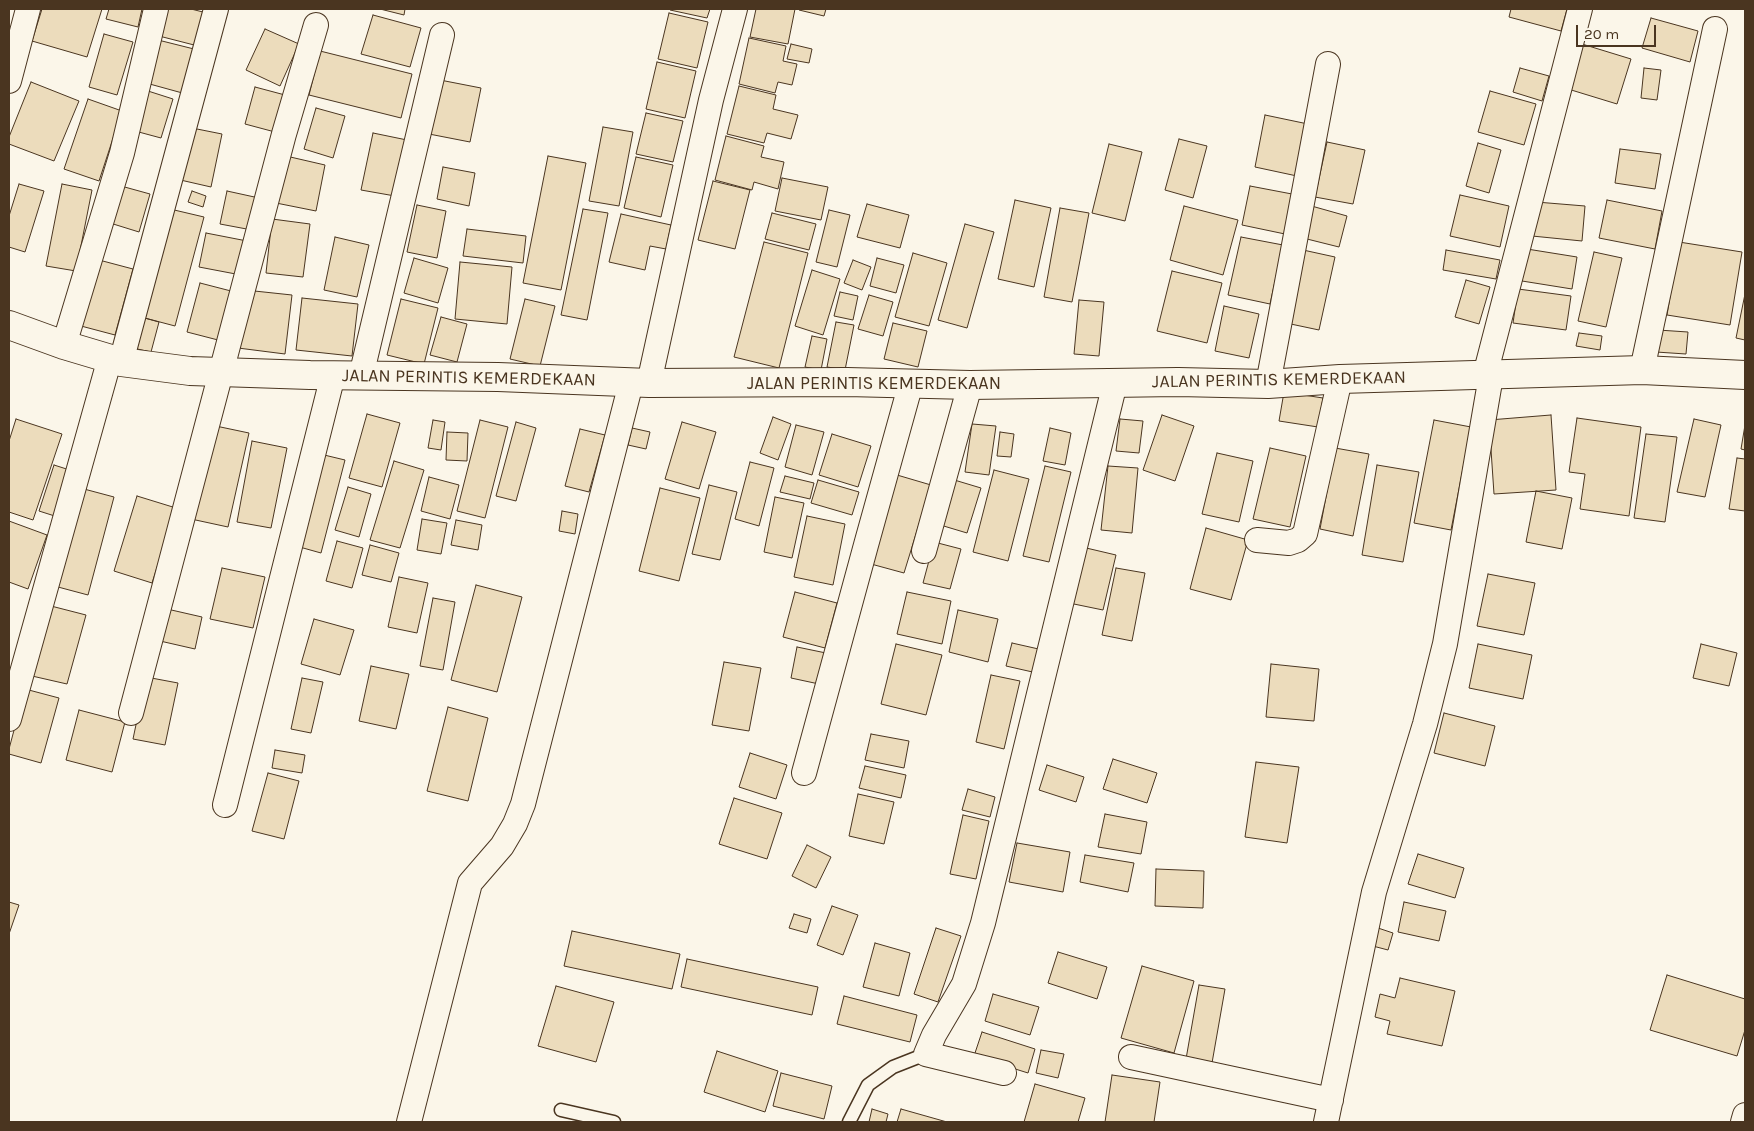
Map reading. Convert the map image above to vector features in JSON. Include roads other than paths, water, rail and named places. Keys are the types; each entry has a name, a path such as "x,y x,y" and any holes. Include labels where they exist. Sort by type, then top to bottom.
{"street":[{"path":"9,81 28,9"},
{"path":"64,345 122,153 156,9"},
{"path":"9,719 116,360 216,9"},
{"path":"409,1122 470,883 502,846 515,824 523,804 640,383 735,9"},
{"path":"1131,1058 1329,1111 1374,892 1424,724 1445,644 1488,375 1580,9"},
{"path":"131,713 284,134 316,25"},
{"path":"1642,370 1715,29"},
{"path":"361,376 442,35"},
{"path":"1268,384 1328,64"},
{"name":"JALAN PERINTIS KEMERDEKAAN","path":"9,325 64,345 116,360 190,371 222,372 498,377 640,383 911,383 970,385 1115,383 1268,384 1340,379 1642,370 1745,375"},
{"path":"225,805 333,375"},
{"path":"1257,540 1289,542 1298,540 1305,534 1340,379"},
{"path":"804,773 911,383"},
{"path":"1004,1073 926,1054 934,1036 964,984 983,922 1115,383"},
{"path":"924,551 970,385"},
{"path":"1743,1122 1745,1115"}],"lane":[{"path":"849,1122 868,1085 893,1067 926,1054"},
{"path":"561,1110 614,1122"}]}
